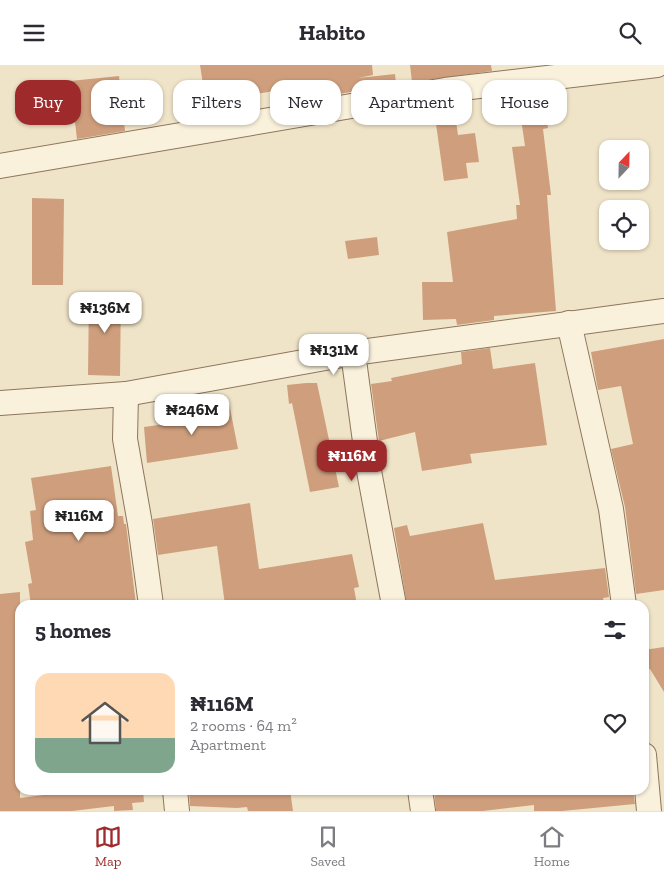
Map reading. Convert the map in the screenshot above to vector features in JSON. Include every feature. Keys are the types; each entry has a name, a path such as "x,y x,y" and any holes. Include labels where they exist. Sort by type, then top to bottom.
{"street":[{"path":"0,166 445,90 657,65"},
{"path":"0,403 126,394 353,353 664,311"},
{"path":"569,323 612,509 623,600"},
{"path":"353,353 369,471 393,600"},
{"path":"126,394 125,439 140,523 150,600"},
{"path":"175,795 177,811"},
{"path":"421,795 423,811"},
{"path":"648,795 649,811"}],"building":[{"path":"200,65 372,65 373,75 358,78 395,74 396,80 351,80 351,92 341,94 341,80 270,80 270,92 260,93 260,80 202,80"},
{"path":"410,65 491,65 492,71 427,80 412,80"},
{"path":"119,76 119,80 91,80 91,125 124,125 125,131 77,139 75,125 81,125 80,80"},
{"path":"436,125 457,125 458,135 475,133 479,162 466,163 468,178 444,181"},
{"path":"522,125 548,125 548,128 543,129 551,195 547,195 556,311 494,316 494,320 457,325 456,319 423,320 422,282 453,282 447,232 517,219 516,205 520,205 512,147 525,146"},
{"path":"32,198 64,199 63,285 32,285"},
{"path":"377,237 379,255 348,259 345,241"},
{"path":"89,292 121,293 120,376 88,375"},
{"path":"664,339 664,590 636,594 625,507 611,449 633,444 621,386 598,390 591,352"},
{"path":"490,348 493,369 535,363 547,445 470,454 472,463 422,471 415,432 379,441 371,384 392,381 391,378 462,364 461,352"},
{"path":"317,383 339,487 310,492 292,403 289,404 287,385"},
{"path":"229,403 238,449 147,463 144,427 194,420 192,410"},
{"path":"111,466 118,516 123,516 124,524 126,524 136,600 30,600 28,584 32,583 25,542 33,540 30,511 36,510 31,478"},
{"path":"250,503 259,569 352,554 359,587 354,588 356,600 224,600 217,546 158,555 153,519"},
{"path":"483,523 495,580 605,568 609,597 603,598 603,600 406,600 394,528 407,525 410,536"},
{"path":"20,592 20,600 15,600 15,795 20,795 20,798 43,795 143,795 144,802 132,803 133,810 114,811 114,806 72,811 0,811 0,594"},
{"path":"664,647 664,692 649,669 649,649"},
{"path":"189,795 291,795 293,811 248,811 247,807 190,806"},
{"path":"434,795 634,795 635,804 562,811 534,811 534,805 483,811 436,811"}]}
